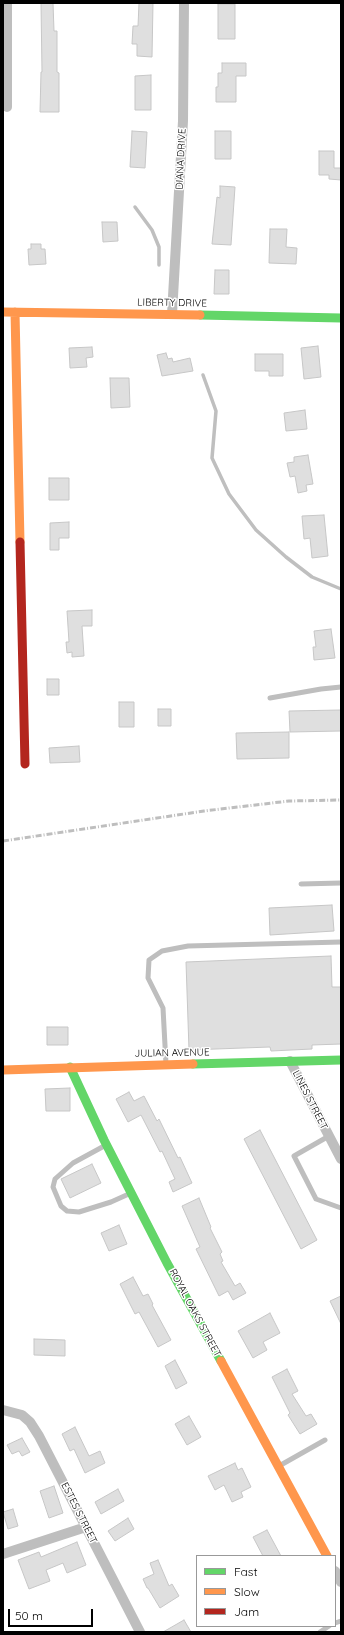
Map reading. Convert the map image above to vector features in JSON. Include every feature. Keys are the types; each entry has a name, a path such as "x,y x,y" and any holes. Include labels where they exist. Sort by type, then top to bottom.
{"street":[{"path":"7,3 7,107"},
{"name":"DIANA DRIVE","path":"172,314 183,121 184,3"},
{"name":"LIBERTY DRIVE","path":"3,312 341,318"},
{"path":"15,312 25,764"},
{"name":"JULIAN AVENUE","path":"3,1070 341,1060"},
{"name":"LINES STREET","path":"290,1062 341,1159"},
{"name":"ROYAL OAKS STREET","path":"70,1067 167,1262 326,1555"},
{"name":"ESTES STREET","path":"3,1410 22,1415 30,1422 40,1436 140,1632"},
{"path":"3,1554 86,1527"},
{"path":"336,1573 341,1582"}],"lane":[{"path":"270,698 341,687"},
{"path":"301,884 341,883"},
{"path":"166,1065 163,1008 148,978 149,960 162,951 188,946 341,942"},
{"path":"329,1136 294,1156 316,1199 341,1208"},
{"path":"107,1144 73,1163 55,1179 53,1187 61,1206 67,1211 79,1212 111,1202 132,1193"},
{"path":"278,1467 325,1440"}],"building":[{"path":"41,3 53,3 54,31 57,31 59,112 40,112 42,72"},
{"path":"139,3 153,3 152,57 137,56 137,44 132,44 133,26 138,26"},
{"path":"218,4 235,4 235,39 218,39"},
{"path":"222,63 246,63 246,76 236,76 236,102 216,102 218,73 222,73"},
{"path":"151,75 151,110 135,110 135,76"},
{"path":"132,131 147,132 145,168 130,167"},
{"path":"215,131 231,131 231,159 215,159"},
{"path":"319,151 334,151 334,168 341,168 341,180 329,179 329,175 319,175"},
{"path":"220,186 235,187 231,245 212,244 217,197 220,198"},
{"path":"102,222 117,222 118,241 103,242"},
{"path":"270,229 287,229 286,247 297,248 296,264 269,263"},
{"path":"31,244 41,244 41,249 45,249 46,264 29,265 28,249 31,249"},
{"path":"215,270 229,270 229,294 214,294"},
{"path":"318,346 321,377 304,379 301,348"},
{"path":"92,347 93,357 86,358 87,367 70,368 69,348"},
{"path":"166,353 168,359 172,358 173,362 190,358 193,371 162,376 157,355"},
{"path":"255,354 283,354 283,376 269,376 269,371 255,371"},
{"path":"110,378 129,378 130,407 111,408"},
{"path":"305,410 307,429 286,431 284,413"},
{"path":"308,455 313,484 306,485 307,491 298,493 295,476 290,477 287,463 294,462 294,457"},
{"path":"49,478 69,478 69,500 49,500"},
{"path":"324,515 328,556 312,558 310,538 304,539 302,516"},
{"path":"69,522 69,538 59,538 59,550 50,550 50,523"},
{"path":"92,610 92,626 82,626 84,656 72,657 72,652 67,653 66,642 69,642 67,611"},
{"path":"331,629 335,658 314,660 313,647 316,647 314,631"},
{"path":"47,679 59,679 59,695 47,695"},
{"path":"119,702 134,702 134,727 119,727"},
{"path":"158,709 171,709 171,726 158,726"},
{"path":"341,710 341,731 290,732 289,711"},
{"path":"289,732 289,758 237,759 236,733"},
{"path":"79,746 80,762 50,763 49,748"},
{"path":"332,905 334,931 270,935 269,908"},
{"path":"331,956 332,987 341,987 341,1044 312,1045 312,1049 271,1051 270,1047 189,1050 186,962"},
{"path":"47,1027 68,1027 68,1045 47,1045"},
{"path":"70,1088 70,1111 46,1111 45,1089"},
{"path":"129,1092 134,1101 144,1096 157,1121 159,1119 178,1158 180,1157 192,1183 173,1192 169,1182 175,1179 162,1151 160,1152 141,1115 128,1122 116,1099"},
{"path":"260,1130 317,1240 301,1249 244,1139"},
{"path":"92,1164 101,1183 70,1198 61,1179"},
{"path":"199,1198 211,1227 210,1228 222,1252 220,1254 223,1261 221,1262 235,1286 240,1283 246,1293 233,1300 228,1291 219,1296 196,1249 200,1247 182,1206"},
{"path":"119,1225 127,1244 109,1251 101,1233"},
{"path":"133,1277 143,1296 148,1294 153,1304 152,1305 171,1340 158,1347 139,1312 135,1314 120,1284"},
{"path":"341,1296 341,1324 330,1301"},
{"path":"270,1313 280,1333 263,1342 267,1350 253,1358 238,1331"},
{"path":"34,1339 65,1340 65,1356 34,1355"},
{"path":"175,1360 187,1383 176,1389 165,1366"},
{"path":"287,1369 298,1391 292,1394 306,1416 311,1414 317,1424 300,1434 288,1415 290,1413 272,1377"},
{"path":"189,1416 201,1437 187,1445 175,1424"},
{"path":"75,1427 89,1456 100,1451 105,1463 85,1473 74,1449 70,1451 62,1434"},
{"path":"22,1438 30,1452 22,1456 19,1451 12,1454 7,1445"},
{"path":"235,1463 238,1470 242,1468 251,1487 241,1492 243,1497 232,1502 224,1485 215,1490 208,1476"},
{"path":"54,1486 63,1513 49,1518 40,1491"},
{"path":"118,1489 124,1501 101,1514 95,1502"},
{"path":"13,1509 18,1526 8,1529 3,1512"},
{"path":"128,1518 134,1529 115,1541 108,1531"},
{"path":"267,1530 280,1555 262,1555 253,1537"},
{"path":"77,1542 86,1565 67,1573 63,1563 46,1570 50,1581 29,1589 18,1560 39,1552 41,1557"},
{"path":"158,1560 169,1586 172,1584 179,1596 160,1608 143,1579 154,1574 150,1563"},
{"path":"184,1620 191,1632 163,1632"}],"waterway":[{"path":"135,207 152,230 159,247 159,265"},
{"path":"203,375 216,411 212,458 229,494 256,530 286,557 312,577 341,589"}],"railway":[{"path":"3,841 204,811 289,801 341,800"}],"traffic: fast":[{"path":"200,315 341,318"},
{"path":"193,1064 341,1060"},
{"path":"70,1067 104,1140 167,1263 221,1361"}],"traffic: slow":[{"path":"3,312 200,315"},
{"path":"15,312 20,542"},
{"path":"3,1070 193,1064"},
{"path":"221,1361 326,1555"}],"traffic: jam":[{"path":"20,542 25,764"}]}
